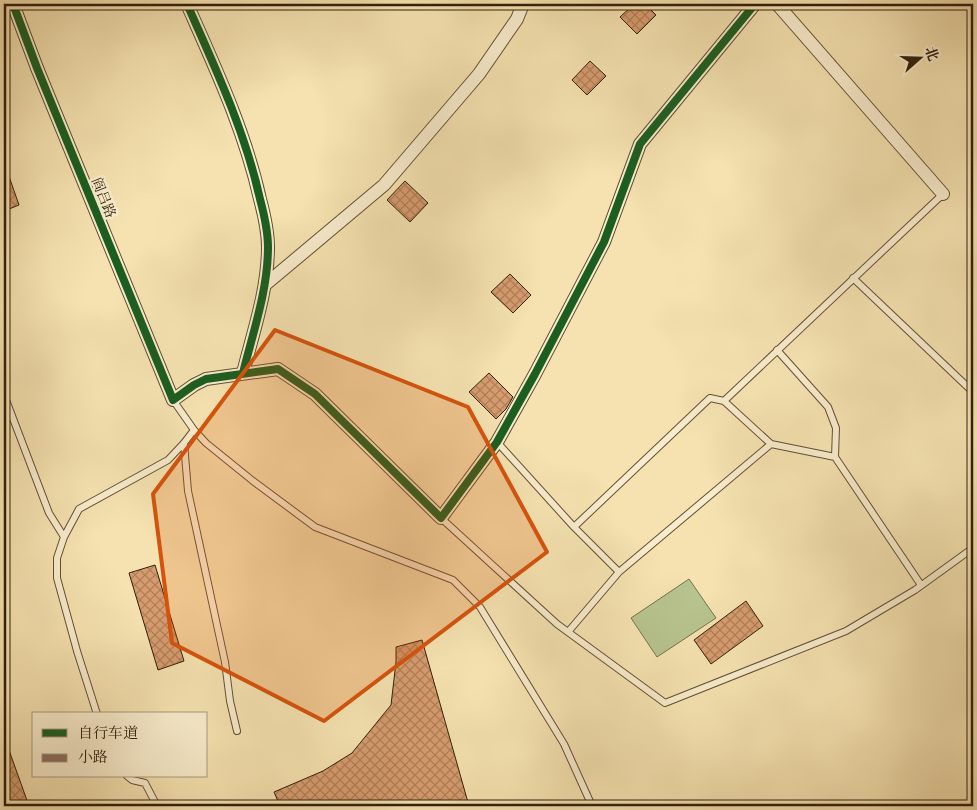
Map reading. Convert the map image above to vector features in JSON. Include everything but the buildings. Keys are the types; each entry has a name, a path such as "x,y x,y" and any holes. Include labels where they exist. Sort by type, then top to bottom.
{"street":[{"name":"阎吕路","path":"12,4 36,68 173,400"},
{"path":"187,4 245,144 257,182 264,217 268,246 266,284 239,374"},
{"path":"266,284 384,185 478,74 517,20 523,4"},
{"path":"173,400 206,379 278,369 315,394 441,518 497,442 535,374 604,242 640,144 756,4"},
{"path":"777,4 943,194"}],"lane":[{"path":"724,400 943,194"},
{"path":"854,278 973,392"},
{"path":"777,350 828,407 836,428 835,457 921,585"},
{"path":"574,527 710,398 724,400 771,444 835,457"},
{"path":"4,400 6,400 49,514 64,537"},
{"path":"173,400 194,430 206,443 315,527 453,580 480,607 564,744 592,806"},
{"path":"96,712 57,578 57,558 64,537 79,509 168,460 184,444 194,430"},
{"path":"497,442 574,527 619,572"},
{"path":"184,444 188,491 225,662 230,701 237,731"},
{"path":"568,632 619,572 771,444"},
{"path":"441,518 557,624 665,703 846,631 921,585 973,548"},
{"path":"130,778 145,783 157,806"}],"highlighted area":[{"path":"275,330 468,407 547,552 324,721 172,643 153,494"}],"green space":[{"path":"689,579 716,618 657,657 631,618"}],"marked path":[{"path":"4,12 14,8"}],"cycle path":[{"path":"13,4 37,68 173,400 206,379 278,369 315,394 441,518 497,442 535,374 604,242 640,144 755,4"},
{"path":"187,4 238,124 254,174 267,229 266,279 243,373"}]}
